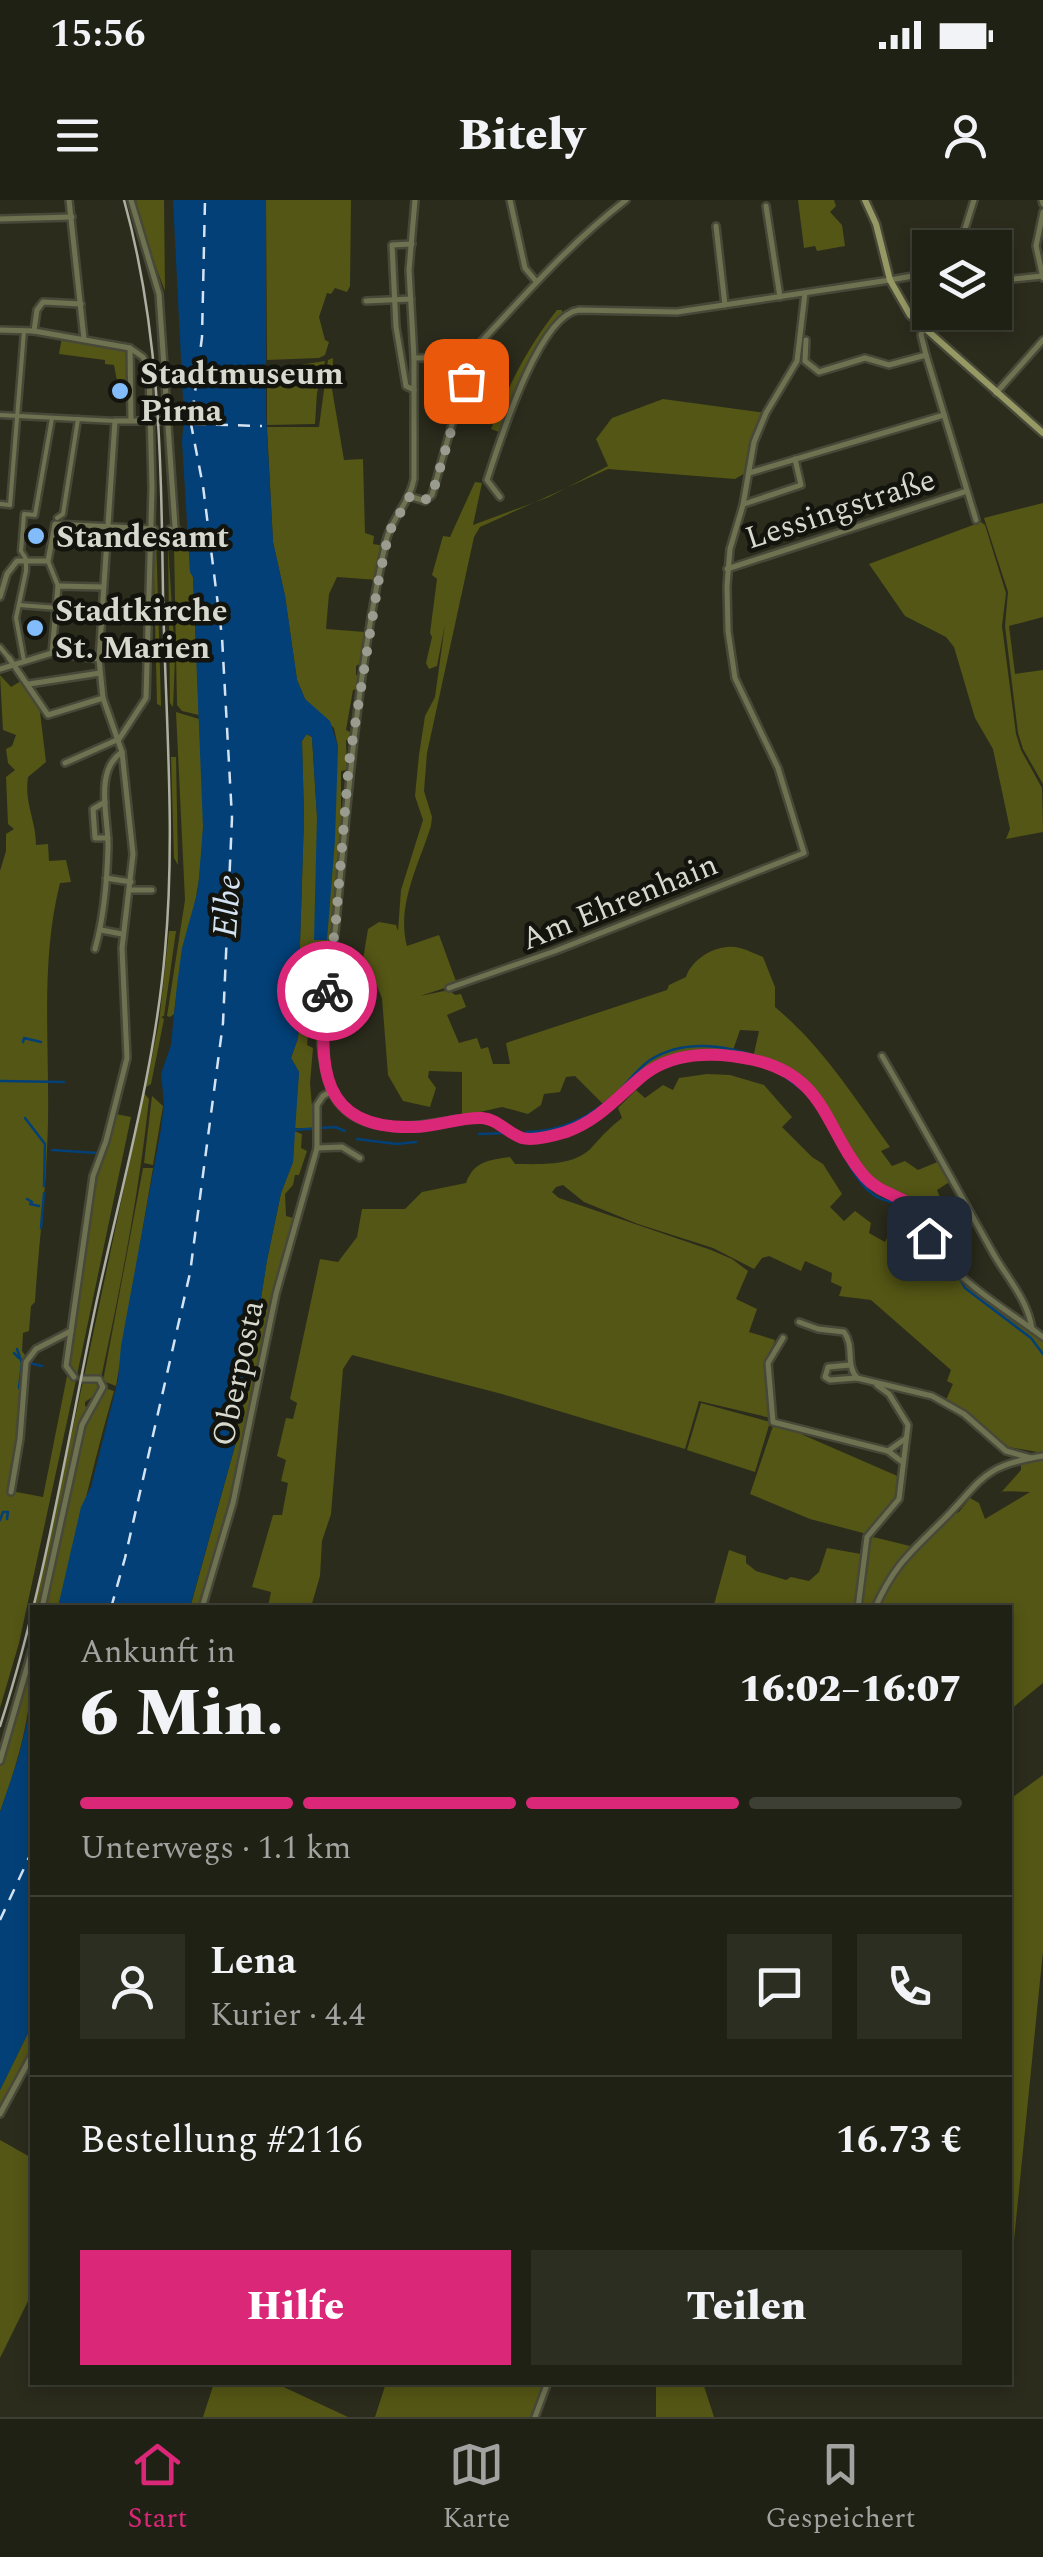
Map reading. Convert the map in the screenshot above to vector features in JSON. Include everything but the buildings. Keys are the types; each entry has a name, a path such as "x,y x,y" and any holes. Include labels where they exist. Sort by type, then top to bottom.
{"main road":[{"path":"865,200 877,226 890,280 912,316"},
{"path":"925,330 1043,433"}],"street":[{"path":"69,200 84,339"},
{"path":"131,200 159,294 169,421 169,529"},
{"path":"416,200 411,299 414,479 410,496 387,537 349,762 321,1042 332,1091 351,1113 375,1122 410,1128 487,1118 524,1139 571,1130 608,1109 642,1076 672,1058 725,1055 773,1065 798,1080 821,1104 864,1176 883,1192 916,1208 941,1256 988,1300 1043,1336"},
{"path":"510,200 525,268 536,280"},
{"path":"410,496 425,500 432,495 471,357 479,344 536,280 592,226 626,200"},
{"path":"965,230 974,200"},
{"path":"1012,280 1043,277 1036,246 1043,205"},
{"path":"766,206 780,296"},
{"path":"0,219 71,213"},
{"path":"716,226 726,305"},
{"path":"412,244 392,245 400,350 406,386 414,390"},
{"path":"500,497 487,480 508,414 547,336 563,317 580,310 654,314 912,276"},
{"path":"727,568 759,427 797,361 805,293"},
{"path":"366,301 411,299"},
{"path":"34,331 37,310 44,302 80,304"},
{"path":"0,330 34,331 130,348 148,366 152,488 146,698 119,739 65,763"},
{"path":"10,505 24,330"},
{"path":"922,330 926,356 976,520"},
{"path":"806,340 806,361 820,372 866,358 891,365 926,356"},
{"path":"996,392 1043,340"},
{"path":"130,348 131,421"},
{"path":"400,350 471,357"},
{"path":"0,414 169,421"},
{"path":"749,473 944,415"},
{"path":"0,504 34,515 52,418"},
{"path":"52,653 58,586 48,561 53,526 64,511 78,419"},
{"path":"74,1377 66,1366 92,1176 106,1141 128,1058 122,934 133,854 122,752 103,698 98,659 114,420"},
{"path":"743,505 800,486 795,459"},
{"name":"Lessingstraße","path":"727,568 967,491"},
{"path":"24,514 21,550 26,558 18,605 18,638 24,661"},
{"path":"57,520 151,530"},
{"path":"0,596 5,574 14,563 26,558 48,561"},
{"name":"Am Ehrenhain","path":"449,988 555,951 804,853 778,768 733,669 727,568"},
{"path":"58,586 104,588"},
{"path":"18,605 58,608"},
{"path":"0,647 48,714 103,698"},
{"path":"0,669 10,661 52,653 98,659"},
{"path":"29,684 100,673"},
{"path":"94,950 106,878 108,772 122,752"},
{"path":"105,802 94,809 94,838 108,838"},
{"path":"106,878 131,882"},
{"path":"130,890 152,890"},
{"path":"100,930 122,934"},
{"path":"882,1056 1027,1310 1032,1329"},
{"name":"Oberposta","path":"203,1605 234,1503 276,1294 317,1148 318,1101 332,1091"},
{"path":"317,1148 339,1147 360,1158"},
{"path":"1017,1319 1027,1310"},
{"path":"799,1322 844,1332 850,1344 850,1365 858,1378"},
{"path":"11,1492 26,1362 36,1349 72,1330"},
{"path":"783,1338 768,1363 772,1422 888,1451 901,1461"},
{"path":"850,1365 828,1367 825,1377 858,1378 932,1396 946,1402 1006,1451 1031,1458"},
{"path":"43,1605 82,1425 102,1391 101,1381 84,1379"},
{"path":"858,1605 867,1537 899,1499 905,1439 906,1418 890,1394 870,1381"},
{"path":"888,1451 905,1439"},
{"path":"1006,1451 1010,1463"},
{"path":"876,1605 893,1571 974,1484 992,1470 1043,1456"},
{"path":"0,1761 30,1657"},
{"path":"0,2114 30,2059"},
{"path":"535,2417 547,2385"}],"shaded area":[{"path":"136,200 164,200 165,291 146,241"},
{"path":"266,200 351,200 350,286 347,292 335,288 327,293 319,317 329,342 325,355 319,358 267,360"},
{"path":"798,200 834,200 836,206 830,212 842,225 845,246 817,251 815,246 804,248"},
{"path":"557,310 562,310 562,314 543,338 499,432 491,429 520,367"},
{"path":"62,337 128,349 128,379 117,381 114,365 105,364 105,360 59,354"},
{"path":"333,358 332,389 344,460 363,459 365,533 374,536 373,544 385,546 378,580 337,577 329,594 326,629 365,632 361,663 356,666 356,675 361,676 358,689 353,690 346,730 352,733 350,740 346,740 347,770 341,771 341,842 326,980 323,983 321,974 325,974 327,950 309,949 307,973 314,980 307,1045 313,1048 310,1083 314,1129 294,1128 299,1072 291,1058 298,1038 302,983 302,741 306,734 312,737 317,816 338,747 334,728 305,699 297,680 273,542 267,427 319,427 328,360"},
{"path":"325,361 315,424 267,425 267,370"},
{"path":"663,399 766,413 747,472 735,479 608,469 567,488 608,466 596,439 612,418"},
{"path":"475,482 482,483 473,525 534,503 480,527 474,537 427,753 424,791 431,826 410,885 404,916 407,946 439,935 457,984 420,996 449,990 461,994 466,1007 447,1015 459,1043 477,1038 481,1049 488,1047 493,1064 510,1064 506,1043 667,990 686,977 700,958 715,950 740,948 763,957 775,987 775,1007 808,1038 850,1091 890,1147 881,1151 892,1166 905,1161 918,1170 940,1161 951,1181 937,1190 951,1223 930,1234 917,1206 869,1179 815,1095 794,1076 753,1058 759,1031 740,1030 731,1056 679,1057 651,1069 608,1109 575,1076 566,1077 560,1092 544,1094 541,1105 528,1114 502,1107 462,1116 462,1072 429,1071 428,1077 436,1088 430,1107 403,1101 388,1075 382,998 376,984 360,978 368,929 379,922 396,925 398,931 401,890 423,820 415,796 419,755 425,716 435,697 445,624 437,666 429,669 426,663 437,579 432,575 443,536 450,537"},
{"path":"1043,503 1043,617 1009,626 1015,674 1043,670 1043,784 1018,733 1005,626 1008,592 984,518"},
{"path":"981,522 1006,593 1002,626 1016,734 1042,788 1043,832 1006,839 1010,829 993,749 975,718 954,647 946,637 905,616 869,564"},
{"path":"184,530 189,530 193,577 199,715 182,711 177,705 174,545 183,540"},
{"path":"156,533 161,706 157,704 153,534"},
{"path":"168,543 175,658 173,707 170,703"},
{"path":"0,675 11,687 21,681 40,712 46,762 28,777 27,786 36,845 48,844 49,861 66,860 71,882 60,883 49,949 45,1188 35,1302 31,1306 29,1331 23,1333 22,1351 27,1358 11,1491 43,1497 67,1376 76,1380 19,1643 0,1708 0,871 6,834 14,829 8,824 6,777 15,770 8,763 6,749 12,746 16,735 3,730"},
{"path":"176,712 199,719 203,825 196,899 174,1014 170,1017 167,1016 185,900"},
{"path":"171,757 176,757 178,865 174,858"},
{"path":"169,931 176,931 161,1017 164,1019 151,1084 146,1087 159,1022"},
{"path":"730,1075 764,1085 792,1117 782,1127 823,1164 842,1194 830,1207 844,1221 855,1211 871,1223 869,1233 885,1242 904,1202 916,1212 933,1247 962,1279 1043,1339 1043,1453 1003,1446 946,1400 953,1384 947,1381 951,1370 871,1300 839,1296 842,1287 831,1282 832,1273 805,1261 801,1271 769,1256 762,1258 754,1269 713,1248 584,1202 563,1185 552,1192 559,1198 711,1250 748,1271 736,1299 757,1309 749,1332 775,1340 767,1363 771,1418 699,1401 685,1449 502,1394 352,1355 343,1369 331,1514 322,1541 320,1576 312,1605 268,1605 271,1592 252,1587 273,1515 282,1515 288,1483 281,1481 286,1460 277,1456 286,1418 293,1419 297,1403 290,1399 320,1259 338,1262 357,1237 362,1209 405,1209 422,1192 466,1183 473,1170 489,1161 510,1157 515,1164 546,1164 577,1158 622,1118 618,1108 636,1090 645,1098 663,1085 673,1090 679,1078"},
{"path":"144,1093 149,1099 140,1169 101,1378 84,1377"},
{"path":"152,1096 163,1106 153,1165 144,1163"},
{"path":"116,1114 131,1117 77,1375 69,1365 94,1177"},
{"path":"294,1131 302,1134 301,1148 307,1151 299,1175 295,1175 285,1194 286,1216 293,1218 273,1290 227,1519 201,1605 191,1605 238,1435 237,1407 247,1386 267,1260 281,1193 293,1162"},
{"path":"143,1168 153,1168 116,1386 103,1381"},
{"path":"95,1380 101,1388 85,1402 88,1408 79,1426 40,1605 35,1605 83,1381"},
{"path":"105,1388 114,1391 59,1605 44,1605 84,1426"},
{"path":"701,1403 770,1422 755,1472 687,1450"},
{"path":"778,1424 902,1478 899,1499 867,1537 750,1494 773,1426"},
{"path":"1043,1460 1043,1683 1012,1708 1012,1605 879,1605 906,1557 970,1498 979,1503 985,1519 1030,1492 1002,1491 1021,1470 1021,1463"},
{"path":"869,1536 910,1546 891,1571 874,1605 860,1605"},
{"path":"827,1548 861,1554 857,1605 714,1605 729,1550 746,1556 746,1563 756,1571 786,1580 791,1577 809,1581 819,1572"},
{"path":"30,1665 30,1699 23,1736 0,1812 0,1766"},
{"path":"1043,1775 1043,1951 1012,2260 1012,1798"},
{"path":"30,2029 30,2055 0,2110 0,2090"},
{"path":"0,2140 30,2157 30,2297 0,2358"},
{"path":"213,2385 279,2385 348,2417 203,2417"},
{"path":"385,2385 545,2385 532,2417 375,2417"},
{"path":"656,2385 704,2385 714,2417 656,2417"}],"water":[{"name":"Elbe","path":"173,200 266,200 266,415 273,542 297,680 305,699 330,721 338,747 327,940 314,940 317,816 312,737 307,734 302,741 302,983 298,1038 291,1058 299,1072 293,1162 281,1193 267,1260 247,1387 237,1407 238,1435 191,1605 58,1605 81,1507 91,1487 118,1380 161,1129 161,1074 171,1045 182,948 198,890 203,827 193,577 182,441"},
{"path":"30,1710 30,2029 0,2090 0,1812"}],"waterway":[{"path":"23,1042 24,1038 41,1042"},
{"path":"526,1132 553,1129 590,1113 650,1060 679,1048 725,1048 770,1061"},
{"path":"781,1074 804,1091 822,1112"},
{"path":"0,1081 64,1082"},
{"path":"25,1118 45,1144 44,1186"},
{"path":"293,1130 335,1127 345,1131"},
{"path":"831,1128 849,1165 867,1189 916,1215 916,1229 926,1256 953,1273 965,1288 1031,1338 1043,1354"},
{"path":"479,1134 507,1133"},
{"path":"357,1139 416,1142"},
{"path":"52,1150 97,1153"},
{"path":"41,1228 44,1193"},
{"path":"27,1199 32,1202"},
{"path":"30,1204 39,1206"},
{"path":"17,1349 22,1363 19,1388"},
{"path":"14,1353 19,1358"},
{"path":"29,1363 42,1366"},
{"path":"0,1520 3,1512 8,1512 7,1519"}],"ferry route":[{"path":"112,1605 190,1273 223,1023 232,818 222,637 191,424 202,337 205,200"},
{"path":"194,424 262,426"},
{"path":"0,1920 30,1855"}],"railway":[{"path":"33,1605 145,1085 160,996 168,906 170,817 156,395 145,297 124,200"},
{"path":"0,1726 30,1619"}],"way so far":[{"path":"327,991 349,762 387,537 410,496 428,500 432,495 466,381"}],"place":[{"name":"Stadtmuseum Pirna","path":"120,391"},
{"name":"Standesamt","path":"36,536"},
{"name":"Stadtkirche St. Marien","path":"35,628"}],"route":[{"path":"327,991 321,1042 332,1091 336,1100 357,1116 410,1128 487,1118 524,1139 564,1132 590,1120 608,1109 651,1069 672,1058 720,1055 752,1059 783,1070 808,1090 828,1113 864,1176 883,1192 916,1208 929,1238"}]}
